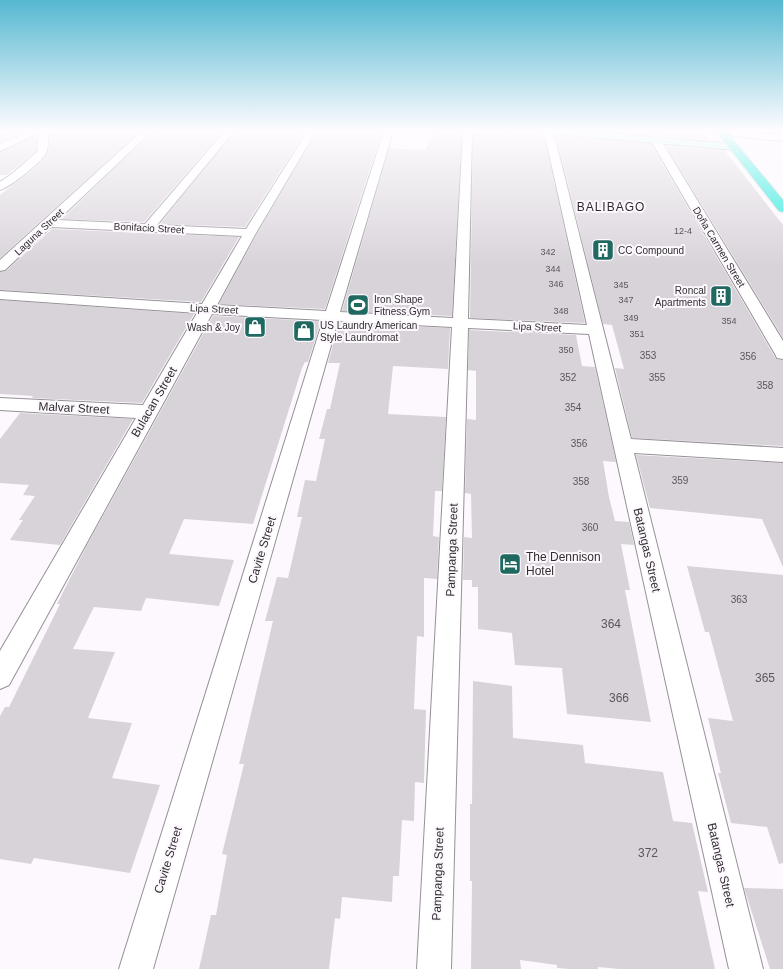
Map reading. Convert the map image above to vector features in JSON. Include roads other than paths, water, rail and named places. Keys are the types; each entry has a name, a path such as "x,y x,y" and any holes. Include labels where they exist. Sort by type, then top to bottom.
{"highway":[{"path":"757,176 783,208"},
{"path":"770,176 783,191"}],"street":[{"path":"0,187 15,176"},
{"name":"Laguna Street","path":"0,267 98,176"},
{"path":"148,228 192,176"},
{"name":"Bulacan Street","path":"0,676 207,308 285,176"},
{"name":"Cavite Street","path":"136,969 375,176"},
{"name":"Pampanga Street","path":"434,969 466,176"},
{"name":"Batangas Street","path":"561,176 595,330 746,969"},
{"name":"Doña Carmen Street","path":"677,176 783,354"},
{"name":"Bonifacio Street","path":"48,223 250,233"},
{"name":"Lipa Street","path":"0,295 595,330"},
{"name":"Malvar Street","path":"1,405 148,412"},
{"path":"622,445 783,455"}],"place":[{"name":"CC Compound","path":"603,250"},
{"name":"Roncal Apartments","path":"721,296"},
{"name":"Iron Shape Fitness Gym","path":"358,305"},
{"name":"Wash & Joy","path":"255,327"},
{"name":"US Laundry American Style Laundromat","path":"304,331"},
{"name":"The Dennison Hotel","path":"510,564"}],"district":[{"name":"BALIBAGO","path":"611,207"}]}
